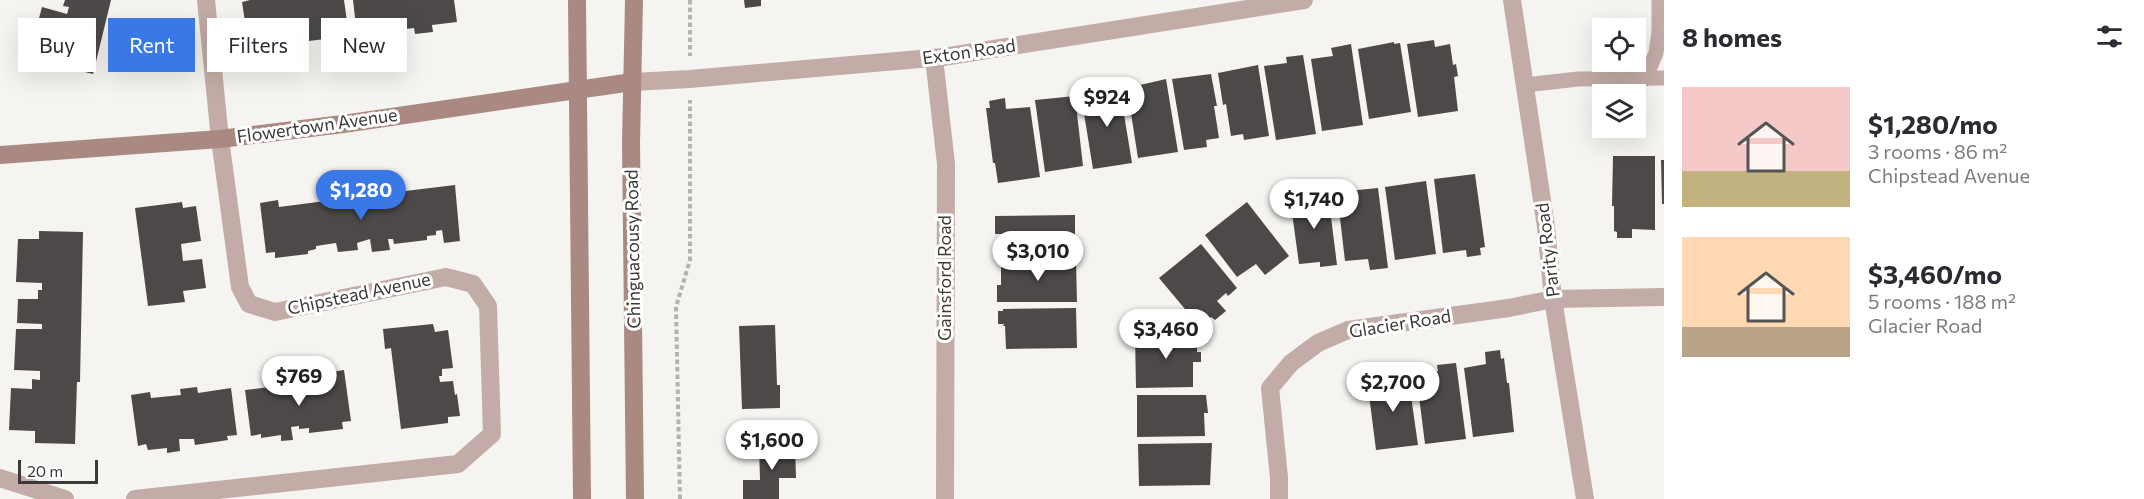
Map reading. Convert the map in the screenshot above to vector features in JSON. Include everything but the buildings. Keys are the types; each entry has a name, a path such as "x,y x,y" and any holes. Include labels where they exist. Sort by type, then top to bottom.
{"main road":[{"path":"577,0 582,499"},
{"name":"Chinguacousy Road","path":"634,0 632,82 635,499"},
{"name":"Flowertown Avenue","path":"0,155 220,139 343,124 632,82"}],"street":[{"path":"206,0 220,139"},
{"name":"Exton Road","path":"632,82 934,58 1304,0"},
{"name":"Parity Road","path":"1512,0 1546,227 1553,299 1585,499"},
{"name":"Gainsford Road","path":"934,58 946,164 945,499"},
{"name":"Chipstead Avenue","path":"135,499 458,464 492,434 488,306 473,284 446,277 274,312 249,304 240,287 220,139"},
{"path":"1553,299 1664,297"},
{"name":"Glacier Road","path":"1279,499 1270,388 1291,363 1318,343 1348,330 1509,308 1553,299"},
{"path":"0,478 65,499"}],"lane":[{"path":"1645,79 1656,52 1659,0"},
{"path":"1525,85 1578,79 1664,78"}],"path":[{"path":"690,0 690,35"},
{"path":"680,499 676,307 690,260 690,112"}]}
